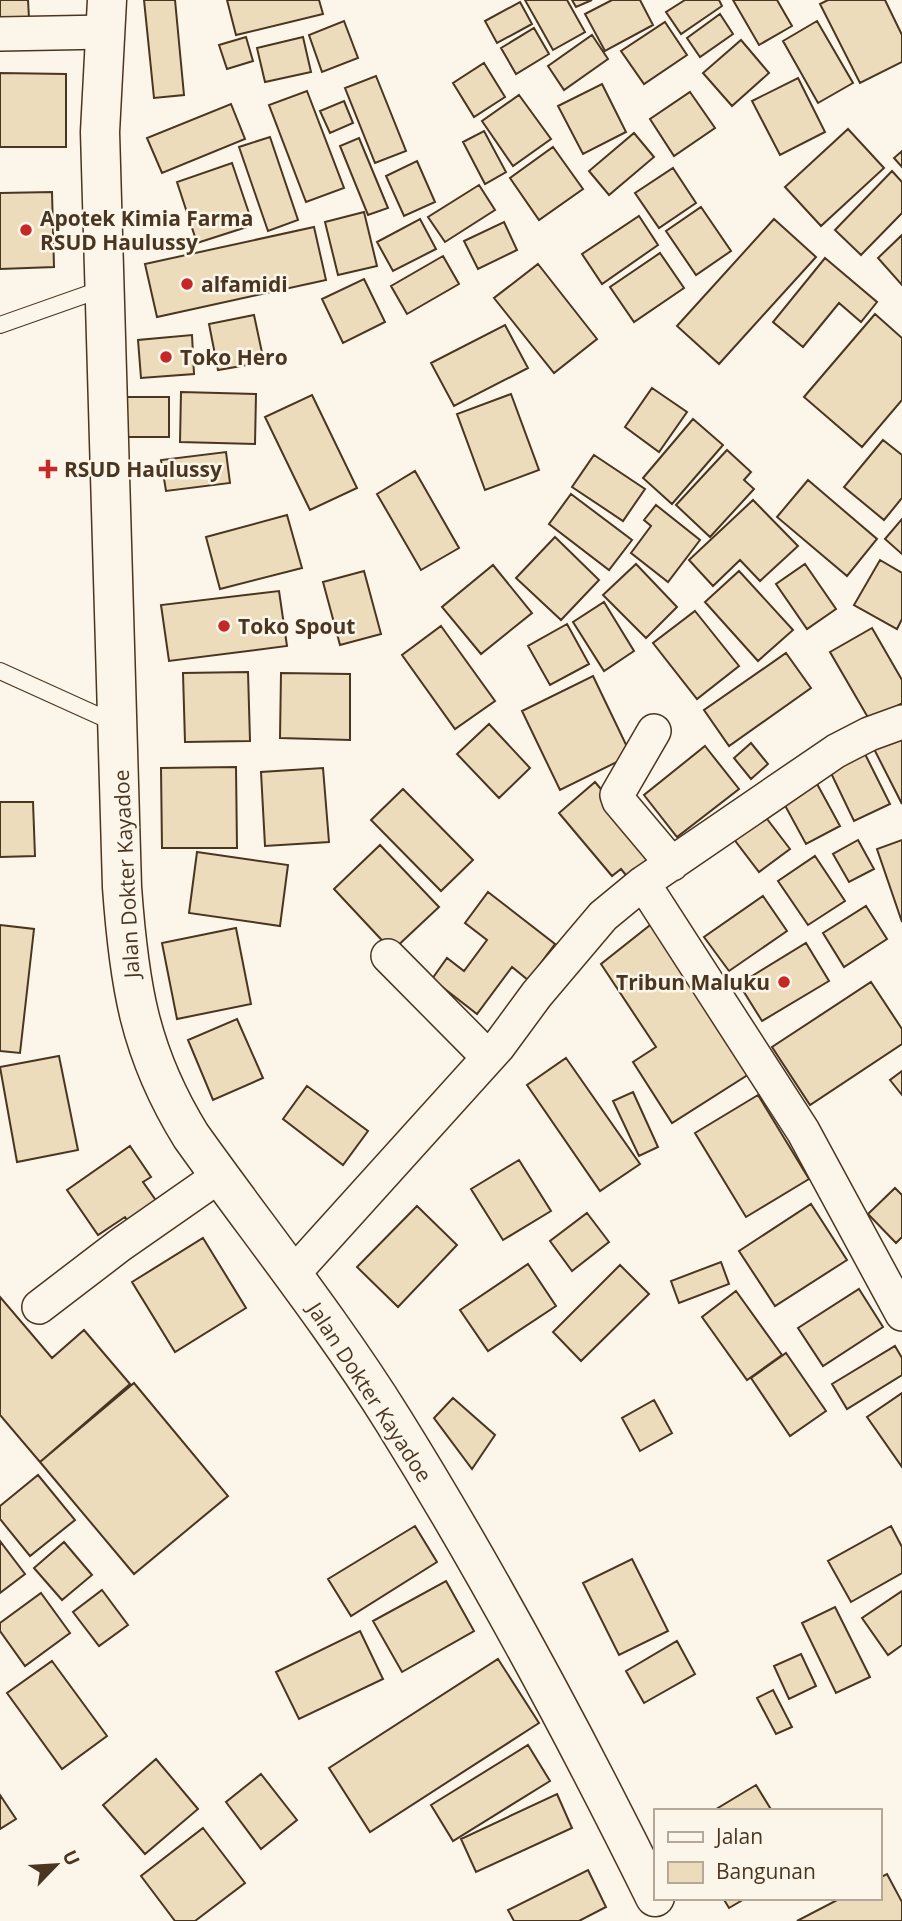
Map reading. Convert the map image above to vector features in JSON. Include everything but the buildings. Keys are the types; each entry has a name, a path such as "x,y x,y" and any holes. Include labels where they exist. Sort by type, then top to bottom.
{"street":[{"path":"0,34 107,16"},
{"name":"Jalan Dokter Kayadoe","path":"107,16 100,132 102,289 119,725 122,887 134,996 146,1046 166,1097 219,1176 380,1400 462,1536 587,1758 654,1896"},
{"path":"292,1275 488,1057 603,916 643,883 836,751 869,734 902,722"},
{"path":"654,731 617,795 619,802 672,864"},
{"path":"643,883 803,1131 902,1314"},
{"path":"388,956 488,1057"},
{"path":"38,1307 120,1245 219,1176"},
{"name":"Jalan Dokter Kayadoe","path":"656,1900 667,1921"}],"lane":[{"path":"0,325 102,289"},
{"path":"0,671 119,725"}],"place":[{"name":"Apotek Kimia Farma RSUD Haulussy","path":"26,230"},
{"name":"alfamidi","path":"187,284"},
{"name":"Toko Hero","path":"166,357"},
{"name":"RSUD Haulussy","path":"48,469"},
{"name":"Toko Spout","path":"224,626"},
{"name":"Tribun Maluku","path":"784,982"}]}
